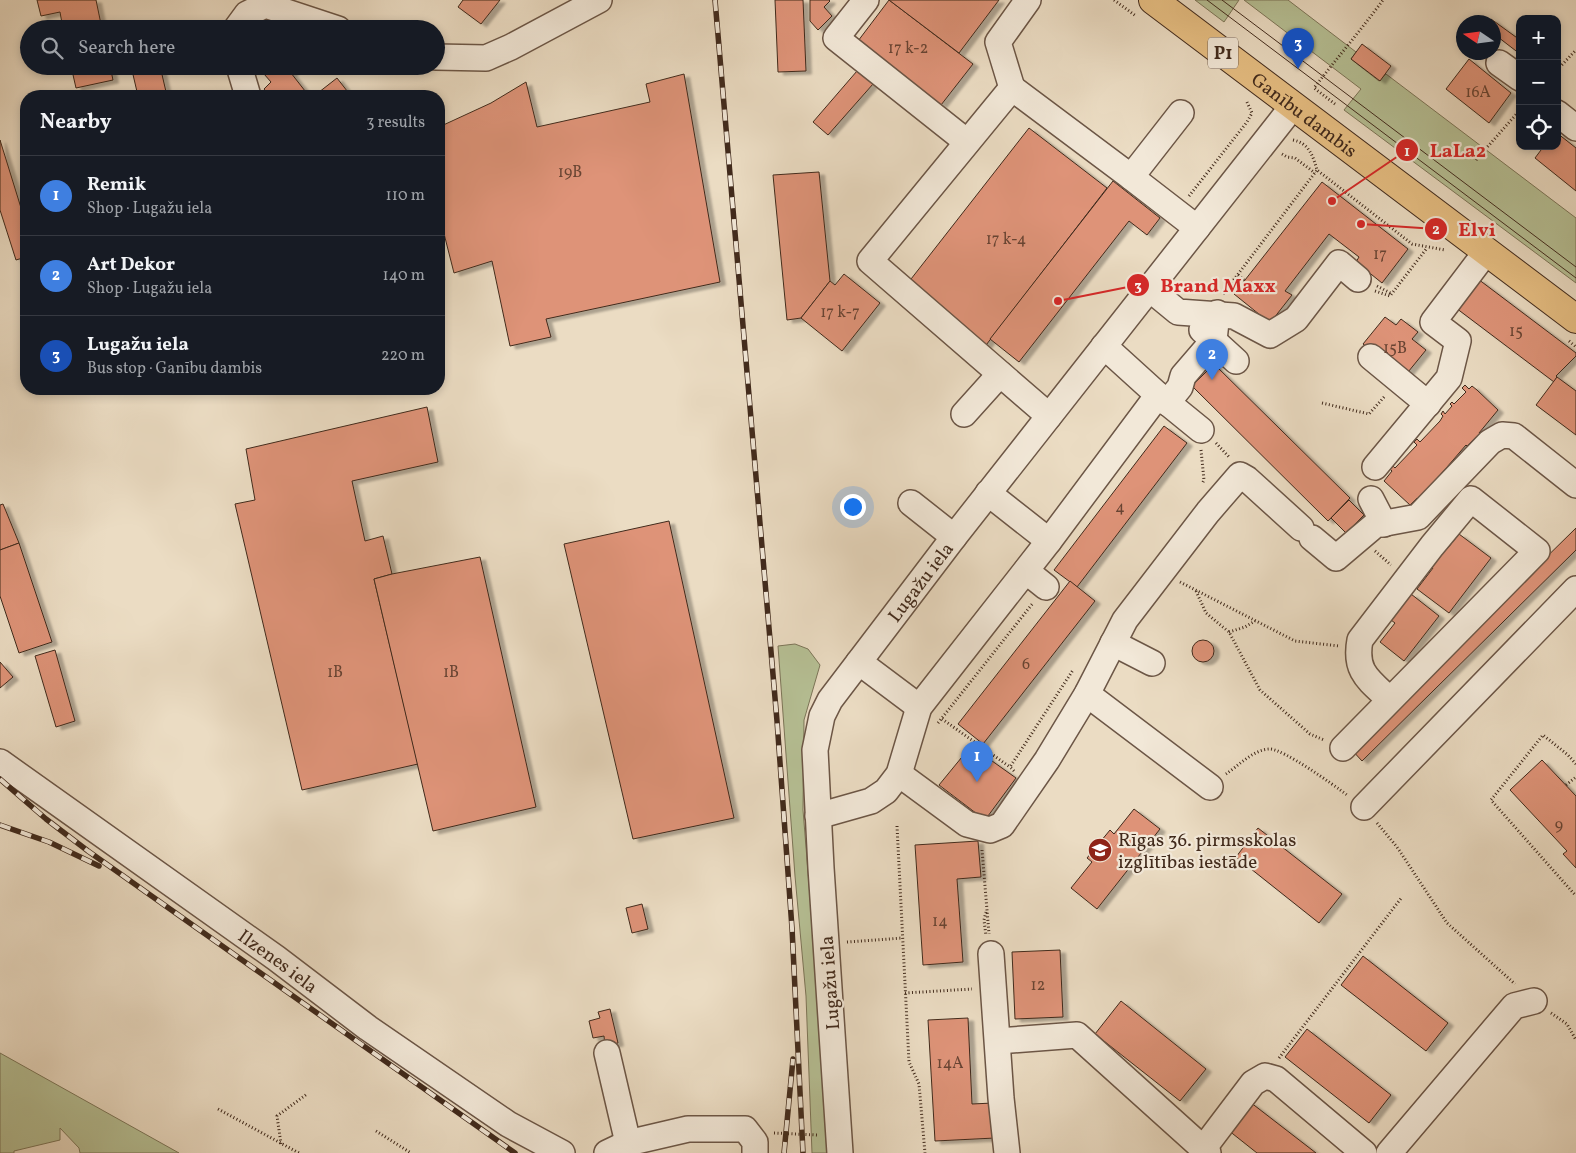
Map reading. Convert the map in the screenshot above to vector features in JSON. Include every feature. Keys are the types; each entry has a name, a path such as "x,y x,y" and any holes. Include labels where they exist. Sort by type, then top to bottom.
{"main road":[{"name":"Ganību dambis","path":"1154,0 1576,319"}],"street":[{"path":"866,0 836,38 968,142"},
{"path":"1028,0 998,42 1012,88 1198,228"},
{"path":"445,57 486,58 511,47 590,2"},
{"path":"239,14 265,4 312,20"},
{"path":"1499,63 1516,75"},
{"path":"242,75 246,90"},
{"path":"1012,88 870,262 1049,416"},
{"name":"Lugažu iela","path":"840,1144 815,750 822,716 830,700 954,537 1293,106"},
{"path":"1131,176 1182,113"},
{"path":"1561,117 1576,128"},
{"path":"1375,467 1449,378 1458,341 1433,322 1486,252"},
{"path":"1178,312 1234,316 1270,335 1296,319 1339,263 1367,285"},
{"path":"1150,289 1214,340 1236,361"},
{"path":"818,816 871,801 886,791 899,774 919,707 1162,399 1180,387 1183,376 1214,340 1217,314"},
{"path":"1104,346 1162,399 1210,437"},
{"path":"1371,357 1428,404"},
{"path":"964,414 1000,374"},
{"path":"899,774 967,824 984,830 990,830 1002,825 1047,760 1087,694 1125,620 1208,512 1240,476 1247,479 1336,558 1374,526 1418,516 1490,442 1502,435 1514,436 1576,485"},
{"path":"988,494 1049,541"},
{"path":"1371,498 1384,524"},
{"path":"1342,748 1390,700 1536,551 1471,499 1432,546 1360,640 1358,654 1360,667 1367,678 1390,700"},
{"path":"911,503 954,537"},
{"path":"1418,516 1432,546"},
{"path":"1026,571 1046,587"},
{"path":"1364,807 1576,588"},
{"path":"1113,643 1152,663"},
{"path":"859,662 919,707"},
{"path":"1087,694 1210,787"},
{"name":"Ilzenes iela","path":"0,762 276,958 368,1028 508,1124 562,1153"},
{"path":"990,944 1001,1098 1007,1153"},
{"path":"1389,1153 1514,1006 1534,1001"},
{"path":"998,1041 1077,1035 1205,1151 1253,1083 1265,1076 1276,1079 1364,1153"},
{"path":"607,1053 617,1148 688,1129 745,1129 755,1147"}],"path":[{"path":"1335,104 1314,88 1337,56 1348,46 1384,0"},
{"path":"1561,66 1576,50"},
{"path":"1476,160 1516,115"},
{"path":"1217,314 1222,296 1316,172 1295,158 1287,157 1277,150"},
{"path":"1367,285 1390,296 1427,248"},
{"path":"1238,275 1245,281"},
{"path":"1322,402 1369,414 1399,380"},
{"path":"1210,437 1223,449"},
{"path":"1359,538 1408,578"},
{"path":"1159,576 1186,584 1295,641 1343,647 1360,640"},
{"path":"919,707 939,723 1046,587"},
{"path":"1196,590 1206,613 1229,632 1260,690 1310,734 1342,748"},
{"path":"1229,632 1245,627 1255,621"},
{"path":"942,719 1010,767"},
{"path":"1576,764 1543,735 1491,800 1576,896"},
{"path":"1210,787 1256,752 1270,749 1281,752 1322,777 1364,807 1397,846 1447,923 1534,1001 1567,1024 1576,1040"},
{"path":"1566,785 1576,777"},
{"path":"896,826 909,1062 919,1084 926,1152"},
{"path":"984,830 982,841 990,944"},
{"path":"1265,1076 1402,897"},
{"path":"826,943 902,938"},
{"path":"905,994 993,988"},
{"path":"281,1144 277,1116 307,1094"},
{"path":"218,1109 299,1153"},
{"path":"376,1131 410,1153"},
{"path":"755,1147 772,1133 840,1144"}],"green space":[{"path":"1195,0 1239,0 1224,22"},
{"path":"1244,0 1288,0 1356,52 1351,59 1379,81 1386,74 1576,218 1576,283 1344,110 1361,89"},
{"path":"795,644 808,649 820,665 804,720 803,810 816,971 827,1153 812,1153 806,996 778,646"},
{"path":"0,1053 179,1153 80,1153 79,1148 60,1128 60,1140 14,1151 14,1153 0,1153"}],"building":[{"path":"37,0 96,0 100,20 61,20 60,12 41,16"},
{"path":"463,0 500,0 481,24 458,7"},
{"path":"775,0 803,0 806,71 778,72"},
{"path":"810,0 830,1 824,7 832,16 818,30 810,21"},
{"path":"889,0 973,64 941,105 858,41"},
{"path":"889,0 999,0 959,53"},
{"path":"1501,26 1516,37 1516,51 1501,39"},
{"path":"1362,44 1391,66 1380,81 1351,59"},
{"path":"1468,60 1470,60 1511,93 1489,123 1446,89"},
{"path":"857,71 873,84 828,135 813,122"},
{"path":"684,74 720,282 546,319 551,337 510,346 492,261 454,273 445,238 445,124 491,103 526,82 537,127 650,102 646,84"},
{"path":"73,75 112,75 113,80 76,88"},
{"path":"133,75 162,75 166,90 137,90"},
{"path":"265,75 293,75 304,90 265,90 271,82"},
{"path":"337,78 346,90 322,90"},
{"path":"1029,128 1107,188 983,349 904,288"},
{"path":"1561,136 1576,148 1576,191 1535,158 1541,150 1561,150"},
{"path":"0,140 20,205 20,259 16,260 0,210"},
{"path":"819,172 830,281 801,318 787,320 773,175"},
{"path":"1113,181 1160,218 1147,235 1129,221 1019,362 990,339"},
{"path":"1322,182 1408,249 1382,283 1356,262 1359,257 1329,234 1285,291 1292,295 1270,323 1234,294"},
{"path":"844,274 880,303 842,351 801,318 830,281 835,285"},
{"path":"1478,279 1576,353 1576,356 1556,376 1554,382 1456,308"},
{"path":"1385,317 1396,325 1401,319 1418,332 1412,339 1426,350 1404,377 1363,344"},
{"path":"1214,364 1350,498 1328,521 1192,386"},
{"path":"1557,377 1576,391 1576,435 1536,405"},
{"path":"1465,385 1469,389 1472,386 1498,410 1479,433 1482,436 1479,439 1476,437 1466,445 1435,481 1438,484 1410,505 1384,481 1392,471 1390,469 1392,465 1395,468 1417,445 1414,442 1417,439 1420,442 1440,421 1443,411 1445,414 1452,406 1450,404 1452,402 1454,404 1466,392 1462,388"},
{"path":"427,407 438,462 352,481 365,541 383,536 392,574 374,579 418,764 302,790 235,504 255,500 246,449"},
{"path":"1164,426 1187,443 1077,587 1054,570"},
{"path":"1349,500 1364,515 1346,533 1331,518"},
{"path":"3,504 19,543 0,550 0,505"},
{"path":"669,521 734,818 633,839 564,544"},
{"path":"1576,528 1576,550 1362,761 1351,749"},
{"path":"1459,534 1491,558 1449,613 1417,589 1433,568 1429,565 1443,546 1447,549"},
{"path":"19,543 52,642 19,653 0,596 0,550"},
{"path":"480,557 536,807 433,831 374,579"},
{"path":"1070,581 1095,601 983,744 958,724"},
{"path":"1411,594 1439,616 1404,661 1380,642 1395,623 1391,620"},
{"path":"1203,640 1211,643 1214,651 1211,659 1203,662 1195,659 1192,651 1195,643"},
{"path":"55,650 75,721 56,727 35,656"},
{"path":"0,662 13,677 0,688"},
{"path":"971,746 1016,778 985,820 939,785"},
{"path":"1542,760 1576,796 1576,868 1563,854 1567,851 1510,790"},
{"path":"1134,809 1160,829 1097,909 1071,888 1092,862 1087,858 1110,830 1114,834"},
{"path":"1258,828 1342,894 1319,923 1236,857"},
{"path":"978,841 981,877 957,879 963,962 923,965 915,845"},
{"path":"642,904 648,929 632,933 626,908"},
{"path":"1060,950 1063,1017 1015,1019 1012,952"},
{"path":"1363,956 1448,1023 1426,1051 1341,985"},
{"path":"1121,1001 1206,1069 1180,1101 1095,1034"},
{"path":"610,1009 618,1043 605,1046 604,1036 593,1038 589,1021 600,1018 598,1012"},
{"path":"968,1018 972,1104 993,1103 995,1138 935,1141 928,1020"},
{"path":"1307,1029 1391,1095 1369,1123 1285,1057"},
{"path":"1250,1102 1316,1153 1257,1153 1228,1130"}],"tram line":[{"path":"1207,0 1576,278"},
{"path":"1222,0 1576,267"}],"railway":[{"path":"715,0 777,721 792,928 803,1153"},
{"path":"0,779 46,819 88,851 515,1153"},
{"path":"0,825 49,842 99,866"},
{"path":"784,1153 793,1059"}],"place":[{"name":"Lugažu iela","path":"1298,69"},
{"name":"LaLa2","path":"1332,201"},
{"name":"Elvi","path":"1361,224"},
{"name":"Brand Maxx","path":"1058,301"},
{"name":"Art Dekor","path":"1212,380"},
{"name":"Remik","path":"977,782"},
{"name":"Rīgas 36. pirmsskolas izglītības iestāde","path":"1100,850"}]}
